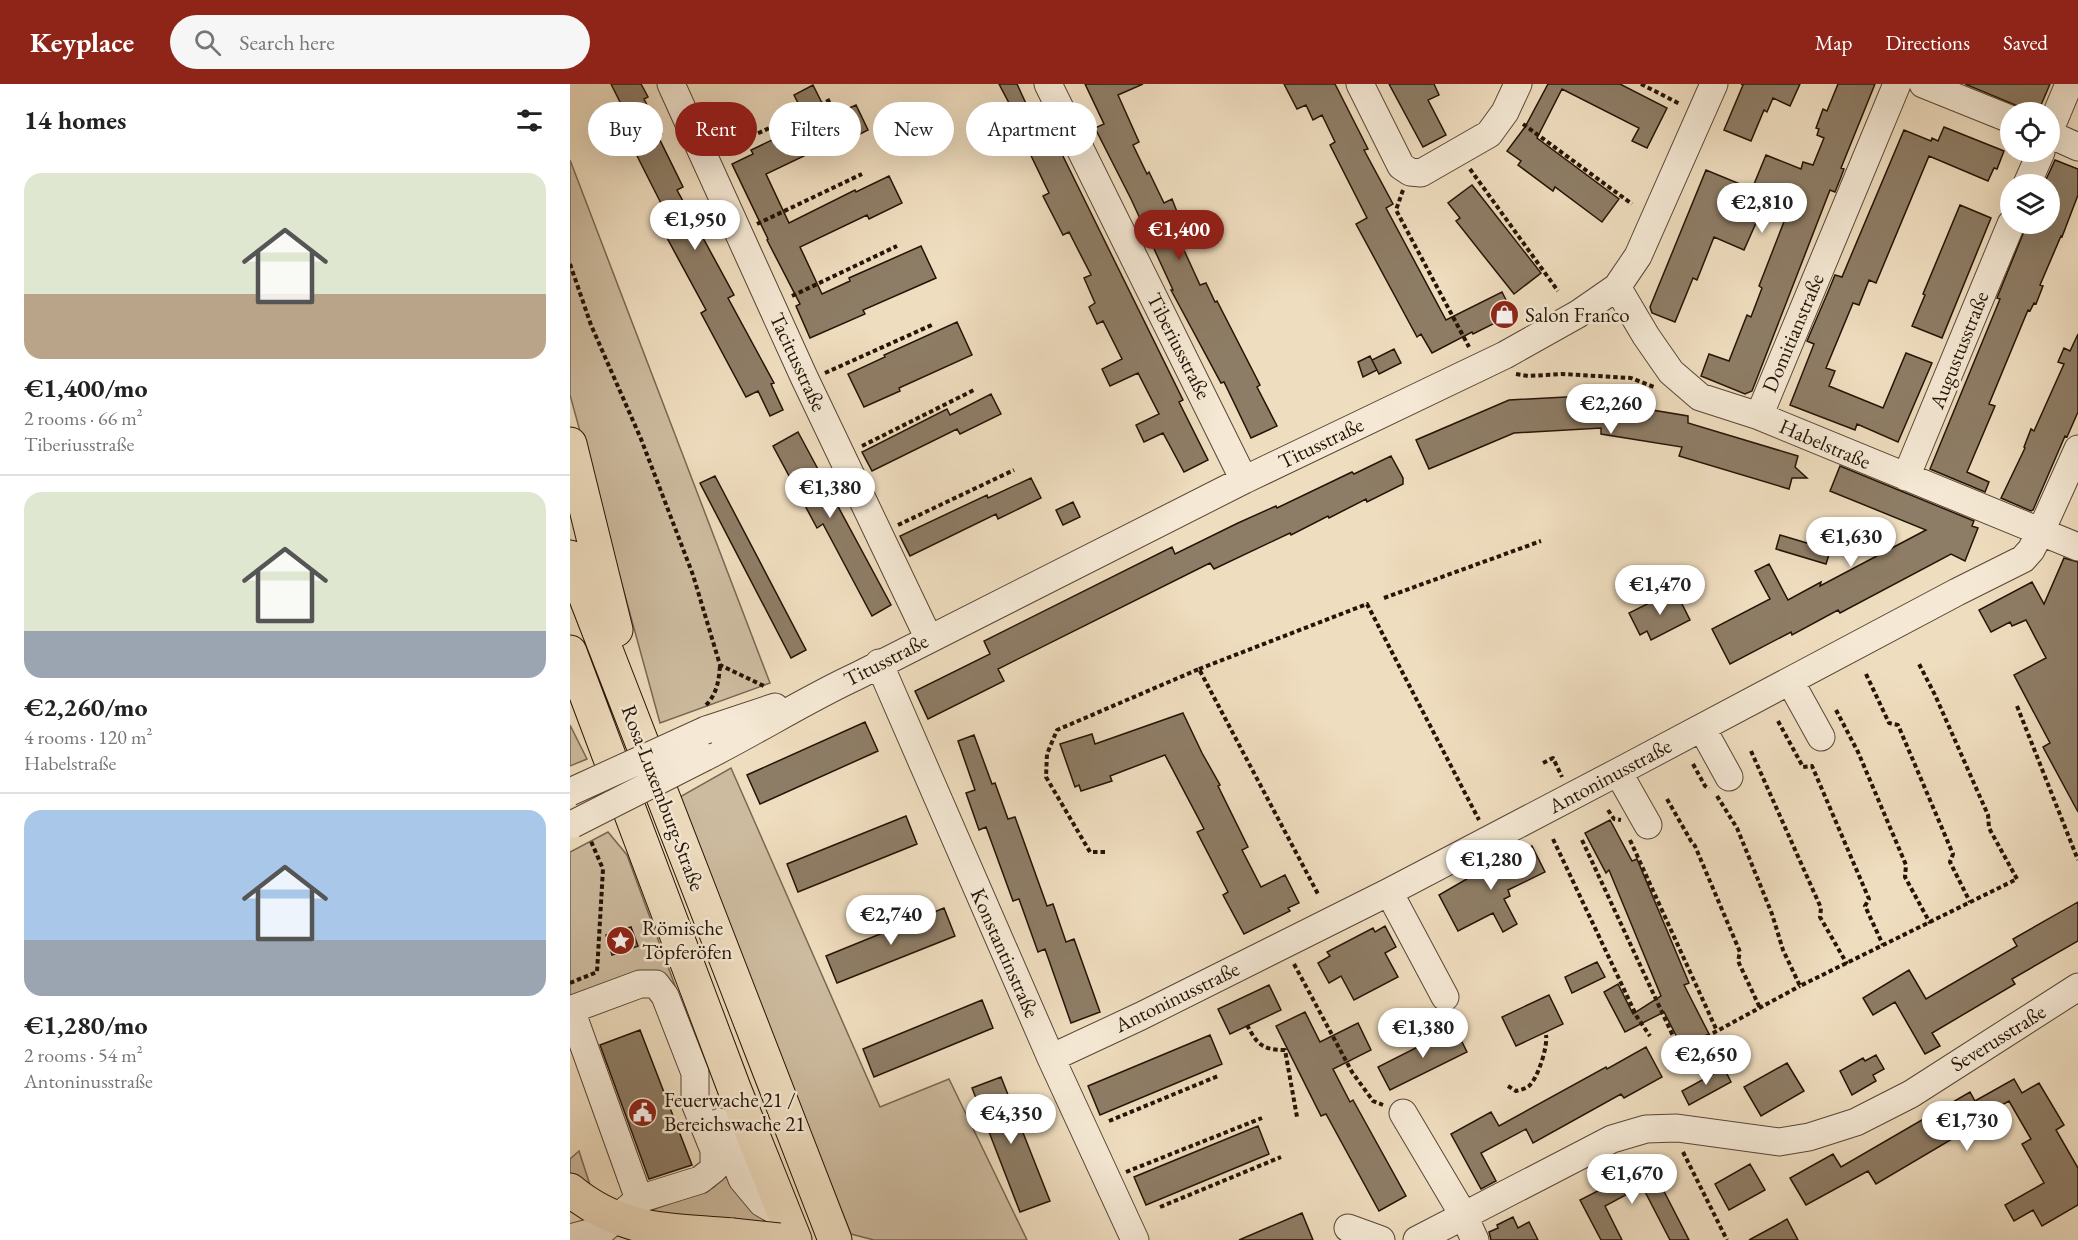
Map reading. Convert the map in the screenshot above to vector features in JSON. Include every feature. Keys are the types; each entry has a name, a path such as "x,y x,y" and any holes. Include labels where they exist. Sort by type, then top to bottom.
{"highway":[{"path":"570,444 611,604 634,723"},
{"name":"Rosa-Luxemburg-Straße","path":"570,557 836,1240"},
{"name":"Rosa-Luxemburg-Straße","path":"570,652 786,1232"},
{"path":"570,683 606,748"},
{"path":"570,1190 585,1202 631,1221 732,1235 786,1232"}],"street":[{"name":"Tacitusstraße","path":"671,84 804,377 929,639"},
{"name":"Tiberiusstraße","path":"1048,84 1244,480"},
{"path":"1360,84 1401,166 1410,172 1421,173 1489,134 1505,112 1518,84"},
{"name":"Titusstraße","path":"576,827 746,737 819,693 857,676 1244,480 1505,355 1578,314 1617,287 1638,256 1714,84"},
{"name":"Domitianstraße","path":"1759,416 1897,84"},
{"path":"1923,84 2000,115"},
{"path":"2060,106 2069,84"},
{"path":"2060,138 2078,147"},
{"name":"Augustusstraße","path":"1906,477 2007,234"},
{"name":"Habelstraße","path":"1617,287 1671,372 1700,397 1759,416 2078,547"},
{"name":"Antoninusstraße","path":"1051,1058 1152,1011 1389,892 2023,559 2031,550 2041,531 2078,449"},
{"name":"Konstantinstraße","path":"879,663 1051,1058 1135,1240"},
{"path":"1790,681 1821,737"},
{"name":"Titusstraße","path":"570,792 705,718 819,693"},
{"path":"1702,728 1729,777"},
{"path":"1618,772 1648,825"},
{"path":"1389,892 1445,998"},
{"path":"631,1221 571,1010 640,984 656,984 665,996 695,1073 711,1099 742,1179 786,1232"},
{"name":"Severusstraße","path":"1417,1240 1469,1228 1573,1157 1612,1139 1646,1129 1677,1128 1779,1142 1809,1137 1856,1122 1911,1094 2078,987"},
{"path":"570,1238 631,1221 700,1180 714,1169 714,1149 695,1103 695,1073"},
{"path":"1403,1113 1469,1228"},
{"path":"1348,1228 1381,1240"}],"path":[{"path":"1641,84 1680,104"},
{"path":"757,134 832,99"},
{"path":"1515,118 1632,204"},
{"path":"1464,161 1558,291"},
{"path":"747,229 862,174"},
{"path":"1406,184 1396,210 1469,347"},
{"path":"792,297 897,246"},
{"path":"570,264 591,325 641,439 685,552 720,665 719,683 705,718"},
{"path":"817,380 826,372 934,324"},
{"path":"1516,374 1631,378 1662,390"},
{"path":"860,446 974,390"},
{"path":"888,530 1014,470"},
{"path":"1384,598 1541,541"},
{"path":"1106,852 1090,852 1047,777 1047,754 1057,730 1199,669 1367,604 1480,822"},
{"path":"1582,840 1680,1051 1800,986 2017,879 1989,828 1988,815 1935,695 1918,663"},
{"path":"720,665 768,688"},
{"path":"1199,669 1319,897"},
{"path":"1866,674 1889,723 1898,725 1953,854 1950,862 1970,902"},
{"path":"2017,706 2078,860"},
{"path":"1836,710 1858,752 1906,865 1905,878 1930,922"},
{"path":"1778,721 1803,767 1812,766 1869,899 1865,906 1883,945"},
{"path":"1751,751 1821,908 1820,917 1847,964"},
{"path":"1543,762 1553,758 1567,785"},
{"path":"1693,764 1705,786 1716,794 1737,828 1772,914 1783,950 1800,986"},
{"path":"1667,799 1695,846 1740,952 1737,961 1760,1008"},
{"path":"1608,810 1614,819 1621,820 1717,1031"},
{"path":"570,983 597,972 603,869 576,827"},
{"path":"1553,839 1637,1017 1650,1036"},
{"path":"1289,954 1352,1072 1373,1101 1403,1113"},
{"path":"1247,1025 1257,1043 1271,1050 1284,1050 1297,1117"},
{"path":"1508,1086 1516,1091 1530,1085 1537,1074 1547,1041 1546,1035"},
{"path":"1109,1121 1218,1076"},
{"path":"1120,1175 1262,1118"},
{"path":"1677,1128 1683,1151 1727,1240"},
{"path":"1160,1207 1281,1156"}],"shaded area":[{"path":"570,160 770,683 660,723 570,395"},
{"path":"570,725 587,759 570,766"},
{"path":"731,768 880,1107 949,1079 1027,1240 874,1240 851,1234 678,798"},
{"path":"608,832 627,855 677,991 570,997 570,852"},
{"path":"579,1151 590,1185 570,1177 570,1159"},
{"path":"728,1169 760,1211 766,1225 652,1217 652,1210 714,1187"}],"building":[{"path":"611,84 641,84 648,97 644,99 646,102 620,102"},
{"path":"999,84 1017,84 1025,102 1008,102"},
{"path":"1085,84 1143,84 1118,95 1139,142 1133,145 1164,203 1172,199 1185,232 1177,235 1200,285 1206,283 1215,302 1217,301 1260,385 1257,387 1277,426 1251,438 1224,382 1221,383 1171,290 1173,290 1131,199 1097,132 1097,127 1104,124 1097,109 1097,102 1094,102"},
{"path":"1284,84 1335,84 1368,149 1364,150 1393,204 1386,208 1446,320 1502,292 1513,314 1432,353 1421,334 1417,337 1356,224 1367,218 1330,145 1335,142 1322,115 1313,120 1306,105 1297,109"},
{"path":"1389,84 1434,84 1439,95 1428,100 1446,135 1423,147"},
{"path":"1548,84 1620,84 1667,108 1647,148 1632,141 1639,128 1562,89 1537,138 1619,199 1602,222 1555,187 1553,191 1518,165 1521,161 1507,151 1525,127"},
{"path":"1741,84 1800,84 1790,106 1773,98 1767,112 1764,110 1751,141 1724,130 1743,85"},
{"path":"1838,84 1875,84 1841,168 1844,169 1835,192 1830,190 1752,391 1745,394 1701,376 1709,354 1729,361 1747,315 1751,317 1762,288 1759,286 1787,214 1764,205 1744,250 1714,237 1697,280 1693,278 1675,322 1652,313 1650,307 1706,170 1752,189 1766,155 1801,169 1803,162 1813,165 1824,138 1817,135 1819,129 1816,128 1823,109 1827,111"},
{"path":"1965,84 2050,84 2042,102 2008,102"},
{"path":"813,85 822,102 798,102 794,95"},
{"path":"861,115 868,130 861,134"},
{"path":"1944,127 2000,149 1997,169 1994,168 1988,181 1929,156 1876,283 1869,280 1859,305 1853,303 1826,368 1835,371 1829,386 1883,408 1906,353 1932,363 1898,442 1857,424 1855,430 1790,405 1814,344 1807,341 1835,275 1842,277 1904,130 1931,141 1932,138 1938,141"},
{"path":"769,141 769,156 804,156 766,174 789,223 889,176 902,203 869,219 867,215 800,247 822,294 850,281 849,278 921,246 936,278 863,310 865,314 810,338 796,306 800,304 732,164 749,156 757,156 757,147"},
{"path":"663,146 683,187 677,190 734,295 728,298 774,383 771,384 783,410 770,416 758,391 746,397 701,313 706,310 660,225 670,221 637,156 663,156"},
{"path":"1031,156 1063,156 1183,400 1179,402 1208,460 1184,472 1163,433 1144,442 1136,425 1159,414 1138,373 1110,386 1102,369 1122,359 1103,321 1097,324 1089,307 1095,303 1084,278 1091,275 1069,232 1063,235 1043,196 1049,193"},
{"path":"2054,162 2078,169 2078,195 2040,285 2043,286 2036,304 2034,303 2030,311 2028,310 1989,404 1995,406 1967,472 1989,482 1985,492 1930,469 2000,299 1997,298 2023,234 2060,234 2060,174 2049,174"},
{"path":"1472,185 1541,273 1514,294 1456,221 1460,218 1448,203"},
{"path":"1960,205 1991,218 1942,338 1912,326"},
{"path":"957,322 972,355 899,388 900,391 864,407 848,374"},
{"path":"2078,334 2078,412 2031,511 2001,498 2025,448 2031,429 2034,431 2064,364 2058,362 2064,348 2070,351"},
{"path":"1394,349 1401,363 1379,374 1372,360"},
{"path":"1370,356 1377,370 1363,377 1358,362"},
{"path":"991,394 1001,414 960,434 957,429 872,471 862,452 947,409 950,415"},
{"path":"1603,395 1604,402 1688,416 1688,423 1798,456 1795,467 1807,478 1792,478 1789,489 1679,456 1682,447 1601,434 1601,428 1514,433 1429,469 1416,440 1509,400"},
{"path":"798,432 891,605 872,616 823,524 817,528 773,446"},
{"path":"1391,456 1403,478 1403,484 1214,569 1210,563 998,669 1004,681 928,719 915,691 990,654 984,641 1172,547 1175,554 1238,523 1276,506 1277,508"},
{"path":"1840,466 1974,521 1972,526 1978,528 1965,561 1951,554 1840,613 1838,610 1730,664 1712,629 1770,599 1755,571 1769,564 1788,600 1821,582 1820,586 1926,530 1830,491"},
{"path":"715,476 806,650 791,658 700,483"},
{"path":"1031,478 1041,498 998,519 996,514 910,556 900,536 987,495 988,498"},
{"path":"1073,502 1080,517 1063,525 1056,510"},
{"path":"1780,535 1817,546 1820,538 1833,542 1826,564 1776,549"},
{"path":"2064,558 2078,562 2078,812 2043,747 2050,743 2014,675 2046,658 2026,620 2012,626 2010,622 1991,632 1979,610 2032,582 2044,604"},
{"path":"1675,590 1690,620 1651,640 1647,631 1640,635 1629,613"},
{"path":"1183,713 1220,785 1218,786 1248,847 1242,850 1261,887 1285,875 1299,903 1288,908 1290,911 1244,934 1223,895 1228,892 1197,832 1204,829 1165,755 1110,776 1112,781 1081,791 1079,785 1075,787 1060,744 1092,734 1095,744"},
{"path":"865,722 878,751 760,804 747,775"},
{"path":"974,735 1008,819 1015,817 1047,906 1053,904 1066,942 1074,939 1100,1012 1071,1023 1045,949 1038,952 1019,899 1013,901 986,827 979,830 966,793 975,790 958,741"},
{"path":"906,816 917,844 798,892 787,864"},
{"path":"1610,820 1632,861 1637,859 1689,983 1684,985 1709,1034 1682,1047 1664,1012 1625,1032 1604,992 1618,984 1633,1014 1661,996 1609,870 1606,873 1585,833"},
{"path":"1532,846 1545,872 1508,890 1510,896 1504,899 1517,924 1503,932 1493,913 1458,931 1439,895 1484,869"},
{"path":"2078,902 2078,941 2012,979 2015,984 1932,1033 1940,1046 1925,1054 1895,1002 1873,1015 1863,998 1909,970 1926,999 2017,946 2013,939"},
{"path":"944,908 955,936 837,983 826,956"},
{"path":"1385,926 1396,947 1385,953 1398,977 1354,1000 1341,976 1329,983 1318,963 1330,956 1327,952 1373,928 1375,932"},
{"path":"631,927 638,946 612,955 606,935"},
{"path":"1597,962 1605,977 1572,993 1565,977"},
{"path":"1269,985 1281,1010 1230,1034 1218,1009"},
{"path":"1549,995 1563,1024 1516,1046 1502,1017"},
{"path":"982,1000 993,1028 874,1077 863,1049"},
{"path":"1305,1012 1320,1042 1358,1023 1371,1050 1333,1069 1350,1102 1353,1100 1406,1196 1379,1211 1326,1114 1321,1116 1276,1026"},
{"path":"1455,1028 1467,1052 1390,1090 1378,1067"},
{"name":"Feuerwache 21 / Bereichswache 21","path":"640,1030 692,1165 649,1179 600,1045"},
{"path":"1210,1035 1222,1064 1100,1115 1088,1086"},
{"path":"1646,1047 1662,1077 1624,1098 1621,1094 1533,1143 1526,1129 1481,1153 1496,1181 1481,1189 1451,1134 1491,1112 1499,1126"},
{"path":"1876,1055 1884,1069 1873,1075 1876,1081 1852,1095 1840,1071 1863,1058 1865,1061"},
{"path":"1787,1063 1804,1091 1761,1116 1744,1087"},
{"path":"1724,1068 1731,1082 1689,1105 1682,1091"},
{"path":"1001,1077 1050,1201 1020,1212 972,1088"},
{"path":"2014,1079 2022,1093 2039,1083 2064,1125 2056,1130 2078,1168 2078,1205 2042,1226 2033,1210 2014,1221 2005,1205 2044,1183 2022,1144 2031,1139 2009,1101 1984,1115 1986,1119 1876,1184 1868,1171 1806,1205 1790,1178 1833,1154 1841,1167 1970,1092 1975,1101"},
{"path":"1258,1126 1269,1154 1146,1205 1134,1177"},
{"path":"1650,1164 1689,1240 1670,1240 1642,1186 1605,1206 1622,1240 1601,1240 1580,1200"},
{"path":"1750,1164 1765,1190 1729,1210 1715,1184"},
{"path":"1302,1213 1313,1240 1239,1240"},
{"path":"1513,1217 1518,1228 1529,1222 1538,1240 1491,1240 1489,1232"},
{"path":"1787,1219 1798,1240 1749,1240 1775,1226"}],"place":[{"name":"Salon Franco","path":"1504,315"},
{"name":"Römische Töpferöfen","path":"621,940"},
{"name":"Feuerwache 21 / Bereichswache 21","path":"643,1112"}]}
